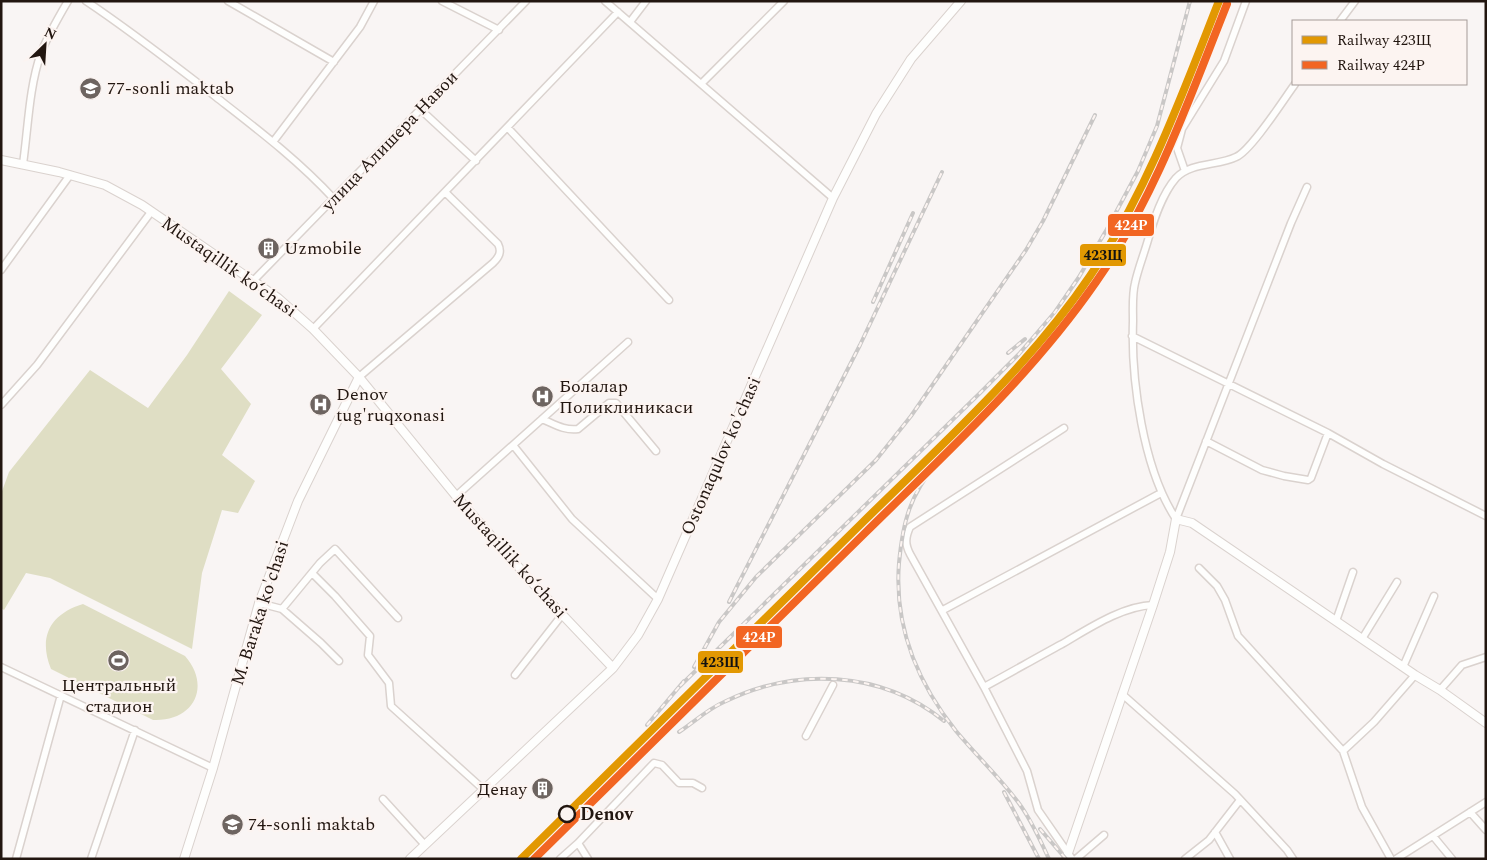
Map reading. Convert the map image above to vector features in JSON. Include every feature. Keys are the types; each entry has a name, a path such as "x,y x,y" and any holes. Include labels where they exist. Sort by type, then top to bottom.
{"street":[{"path":"23,164 32,95 40,56 47,38 68,1"},
{"path":"86,1 118,22 273,142 310,173 334,199"},
{"path":"228,1 334,62"},
{"path":"273,142 360,27 374,1"},
{"path":"442,1 499,30"},
{"name":"улица Алишера Навои","path":"254,280 526,1"},
{"path":"605,1 833,198"},
{"path":"630,22 646,1"},
{"path":"702,83 784,1"},
{"name":"Ostonaqulov ko'chasi","path":"410,859 612,668 638,634 658,598 833,198 876,114 911,58 962,1"},
{"path":"1185,171 1177,148 1182,129 1224,61 1246,1"},
{"path":"1341,20 1355,1"},
{"path":"313,329 618,12"},
{"path":"1294,85 1249,148 1238,157 1185,171 1176,178 1166,194 1152,225 1135,284 1132,336 1135,393 1161,493 1176,519 1192,523 1486,723"},
{"path":"421,110 476,161"},
{"path":"508,128 669,300"},
{"name":"Mustaqillik ko‘chasi","path":"1,160 70,175 105,185 151,212 278,298 313,329 359,377 456,496 536,588 612,668"},
{"path":"1,270 70,175"},
{"path":"1068,857 1153,606 1170,552 1176,519 1291,223 1307,187"},
{"path":"359,377 499,256 500,249 498,244 445,192"},
{"path":"1,405 36,365 151,212"},
{"path":"1132,336 1328,433 1383,464 1486,516"},
{"path":"456,496 628,342"},
{"name":"M. Baraka ko'chasi","path":"184,859 213,768 259,603 298,501 359,377"},
{"path":"542,419 560,427 574,430 578,429 609,403 616,403 656,451"},
{"path":"1064,428 910,527 906,538 906,546 984,687 1027,771 1038,810 1068,857"},
{"path":"1206,441 1262,470 1308,480 1311,478 1328,433"},
{"path":"513,445 572,519 658,598"},
{"path":"942,610 1161,493"},
{"path":"282,609 333,550 336,549 398,618"},
{"path":"1199,568 1217,586 1225,600 1238,636 1343,752 1362,807 1391,859"},
{"path":"1336,621 1353,572"},
{"path":"313,574 336,596 370,636 368,655 389,682 391,706 483,789"},
{"path":"1362,640 1397,582"},
{"path":"1403,667 1434,596"},
{"path":"259,603 282,609 339,661"},
{"path":"984,687 1096,625 1134,608 1153,606"},
{"path":"515,676 562,616"},
{"path":"1440,690 1462,664 1486,657"},
{"path":"1,667 213,768"},
{"path":"1343,752 1374,722 1415,676"},
{"path":"806,736 833,685"},
{"path":"1122,694 1240,800 1287,850 1293,859"},
{"path":"16,859 61,695"},
{"path":"91,859 135,730"},
{"path":"560,859 578,843 654,763 662,765 679,783 693,782 702,788"},
{"path":"383,799 425,844"},
{"path":"1185,859 1209,840 1240,800"},
{"path":"1396,859 1486,802"},
{"path":"1470,812 1486,830"},
{"path":"1215,832 1230,859"},
{"path":"1076,859 1104,834"},
{"path":"1433,836 1452,859"},
{"path":"578,843 588,859"}],"green space":[{"path":"229,291 262,315 221,369 251,404 222,455 255,481 238,513 222,510 202,573 192,649 50,578 26,573 4,610 1,608 1,494 9,472 90,370 148,408 187,355"},
{"name":"Центральный стадион","path":"83,604 185,656 193,668 197,679 197,690 194,700 188,709 179,715 167,719 153,720 51,669 46,647 50,628 62,614"}],"railway":[{"path":"680,686 980,393 1019,354 1055,312 1079,277 1138,171 1157,126 1190,1"},
{"path":"928,466 1016,377 1057,329 1094,279 1134,213 1151,178 1226,1"},
{"path":"694,667 719,622 756,577 876,460 911,416 1026,250 1043,221 1095,115"},
{"path":"729,602 860,345 942,172"},
{"path":"873,302 913,213"},
{"path":"1008,353 1025,339"},
{"path":"937,462 914,498 909,509 903,534 898,586 900,609 905,631 911,652 930,693 956,731 1018,802 1031,822 1049,859"},
{"path":"679,732 718,705 751,691 779,683 808,679 837,679 865,683 893,692 919,704 944,721"},
{"path":"647,725 684,681"},
{"path":"1004,792 1039,859"},
{"path":"1040,829 1066,859"}],"rail line":[{"name":"423Щ","path":"521,859 952,435 1039,343 1090,276 1129,211 1162,142 1219,1"},
{"name":"424Р","path":"534,859 957,443 1044,350 1096,282 1136,216 1169,147 1227,4"}],"place":[{"name":"77-sonli maktab","path":"91,88"},
{"name":"Uzmobile","path":"268,248"},
{"name":"Болалар Поликлиникаси","path":"543,396"},
{"name":"Denov tug'ruqxonasi","path":"320,404"},
{"name":"Центральный стадион","path":"119,660"},
{"name":"Денау","path":"543,789"},
{"name":"Denov","path":"567,814"},
{"name":"74-sonli maktab","path":"232,824"}]}
